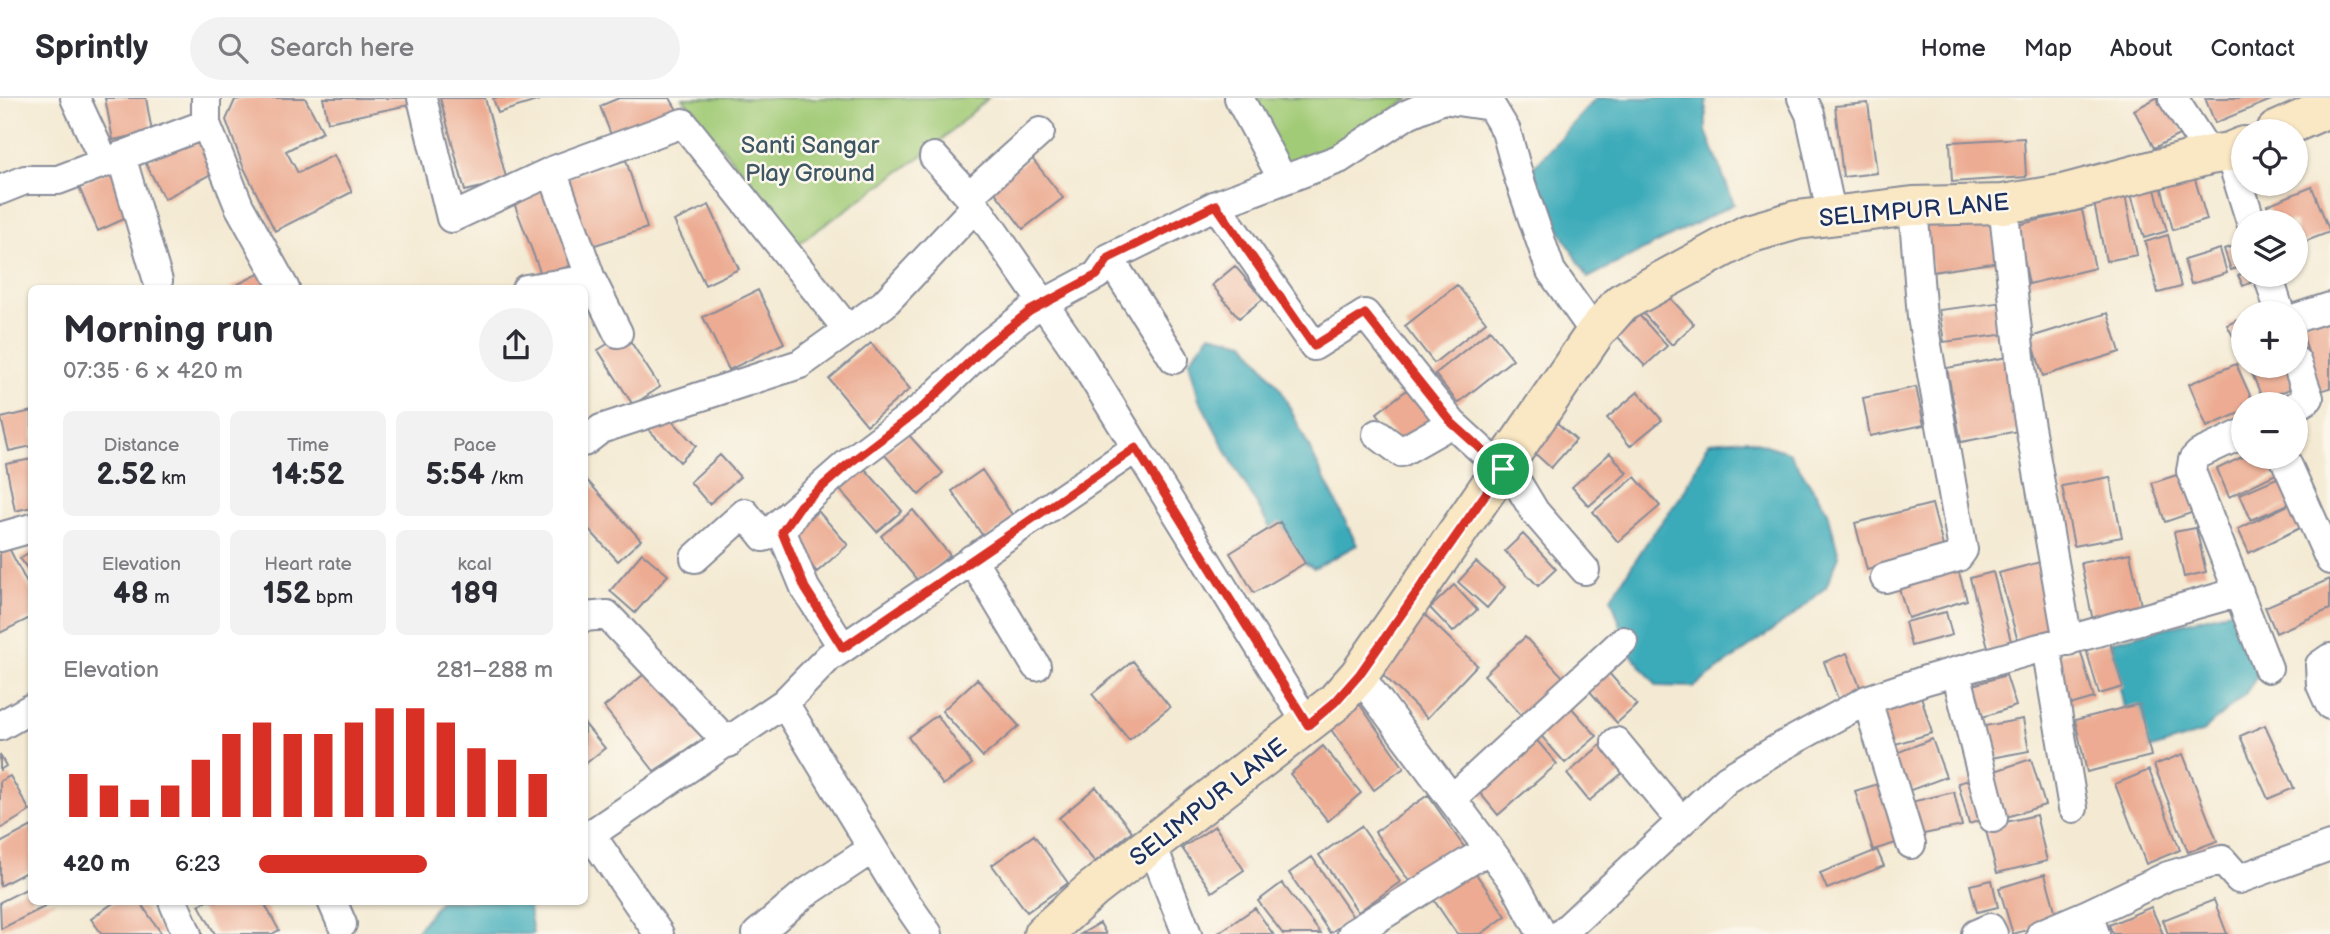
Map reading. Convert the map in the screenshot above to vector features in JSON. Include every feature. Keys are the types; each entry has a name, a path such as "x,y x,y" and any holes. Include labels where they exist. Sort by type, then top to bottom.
{"street":[{"path":"75,98 113,159 158,281"},
{"path":"422,98 451,218 552,171 683,122 848,330"},
{"path":"1240,98 1283,180"},
{"path":"1802,98 1810,114 1832,217"},
{"path":"2173,98 2227,151 2247,210"},
{"path":"695,558 745,513 764,537 846,466 924,406 995,339 1030,311 1097,275 1109,258 1216,205 1339,159 1408,114 1443,99 1493,102 1506,131 1551,271 1595,333"},
{"path":"2303,119 2330,107"},
{"path":"0,190 25,180 58,180 113,159 206,111 239,206 283,285"},
{"path":"588,439 601,429 800,364 884,304 972,201 1040,132"},
{"name":"SELIMPUR LANE","path":"1043,934 1092,890 1335,702 1359,675 1595,333 1621,303 1748,234 1797,220 1913,206 2003,204 2062,194 2227,151"},
{"path":"934,157 972,201 1081,358 1308,725"},
{"path":"552,171 591,279 618,333"},
{"path":"2003,204 2024,393 2057,644 2073,807"},
{"path":"1216,205 1314,346 1365,314 1452,423 1504,466 1535,512 1586,570"},
{"path":"1885,578 1958,557 1963,550 1922,317 1913,206"},
{"path":"1109,258 1174,359"},
{"path":"552,285 591,279"},
{"path":"2308,314 2330,307"},
{"path":"1377,434 1401,452 1452,423"},
{"path":"2231,439 2199,454 2193,460 2191,471 2267,668"},
{"path":"659,934 588,837 784,704 829,657 1136,448"},
{"path":"2289,469 2330,560"},
{"path":"800,506 782,532 805,588 843,648"},
{"path":"0,537 28,529"},
{"path":"972,559 1036,666"},
{"path":"1359,675 1513,881 1540,931 1681,821 1727,779 1867,701 1956,672 2239,592"},
{"path":"588,617 607,615 728,743"},
{"path":"1452,799 1623,641"},
{"path":"2330,658 2320,665 2321,685 2330,705"},
{"path":"1956,672 1993,818"},
{"path":"1867,701 1911,844"},
{"path":"784,704 872,849 928,934"},
{"path":"0,726 28,710"},
{"path":"1616,742 1681,821"},
{"path":"1152,845 1186,934"},
{"path":"2041,934 2092,924 2168,876 2222,860 2239,879 2330,846"},
{"path":"757,934 803,895 872,849"},
{"path":"1352,934 1489,849"},
{"path":"174,905 185,933"},
{"path":"1976,934 1990,928 1993,934"}],"green space":[{"name":"Santi Sangar Play Ground","path":"683,98 988,98 934,147 798,244"},
{"path":"1249,98 1410,98 1331,157 1289,169"}],"water":[{"path":"1596,98 1706,98 1706,131 1734,204 1588,278 1551,215 1533,168"},
{"path":"1210,334 1245,342 1281,390 1357,545 1314,568 1284,552 1199,399 1189,361"},
{"path":"1746,439 1789,452 1828,512 1839,556 1826,587 1798,612 1694,687 1657,686 1630,653 1611,598 1649,539 1684,492 1709,442"},
{"path":"2238,609 2263,668 2245,694 2201,733 2134,755 2110,642"},
{"path":"437,905 529,905 533,934 414,934"}],"building":[{"path":"105,98 146,98 152,132 113,140"},
{"path":"305,98 323,132 286,151 298,173 334,155 352,192 275,231 243,166 226,120 235,100"},
{"path":"323,98 408,98 409,105 328,122"},
{"path":"440,98 485,98 507,181 465,191"},
{"path":"493,98 539,98 540,100 498,113"},
{"path":"619,98 670,98 680,115 613,140 600,106"},
{"path":"2156,98 2166,98 2183,133 2154,148 2134,110"},
{"path":"2205,98 2276,98 2215,123"},
{"path":"1868,103 1877,173 1843,177 1835,106"},
{"path":"196,135 215,172 164,199 145,162"},
{"path":"2024,138 2026,177 1952,182 1950,142"},
{"path":"1031,157 1063,198 1023,229 991,187"},
{"path":"626,160 647,228 589,247 567,178"},
{"path":"117,167 137,213 98,231 78,185"},
{"path":"2194,176 2207,220 2173,230 2161,186"},
{"path":"546,181 577,263 542,277 511,195"},
{"path":"2153,183 2167,231 2144,238 2130,191"},
{"path":"2312,187 2330,232 2308,240 2308,210 2269,210 2267,205 2290,196 2308,196 2308,189"},
{"path":"2125,195 2137,255 2106,261 2094,203"},
{"path":"709,205 739,269 705,285 674,221"},
{"path":"2082,210 2095,268 2029,284 2017,225"},
{"path":"1992,215 1999,262 1932,272 1924,225"},
{"path":"2168,235 2181,287 2158,293 2145,242"},
{"path":"2231,247 2231,270 2224,249"},
{"path":"2220,249 2227,273 2191,284 2184,260"},
{"path":"1235,266 1263,299 1239,318 1212,285"},
{"path":"267,270 274,285 236,285"},
{"path":"1457,285 1486,322 1434,363 1405,326"},
{"path":"758,290 784,343 729,370 703,317"},
{"path":"1663,290 1694,324 1672,345 1641,311"},
{"path":"2004,302 2008,334 1944,342 1939,310"},
{"path":"2108,313 2120,352 2043,376 2031,337"},
{"path":"2330,313 2330,388 2320,391 2308,352 2308,320"},
{"path":"1639,315 1667,346 1645,366 1617,336"},
{"path":"1490,330 1513,359 1458,403 1435,374"},
{"path":"625,333 660,387 633,405 598,350"},
{"path":"871,343 910,389 867,425 829,379"},
{"path":"2008,357 2023,430 1961,442 1947,368"},
{"path":"2231,366 2231,378 2242,378 2249,392 2231,392 2231,417 2207,427 2189,384"},
{"path":"2254,378 2294,378 2297,386 2282,392 2260,392"},
{"path":"1416,383 1440,415 1400,444 1377,413"},
{"path":"1916,387 1924,425 1870,436 1863,398"},
{"path":"1638,392 1662,420 1630,446 1607,418"},
{"path":"28,412 28,447 9,451 1,418"},
{"path":"666,414 696,446 680,462 649,430"},
{"path":"1555,421 1576,440 1551,468 1529,448"},
{"path":"908,434 943,473 919,495 884,454"},
{"path":"1610,453 1627,473 1589,506 1572,487"},
{"path":"720,455 740,477 709,504 690,482"},
{"path":"28,460 28,508 15,511 6,464"},
{"path":"2231,462 2231,469 2282,471 2229,497 2217,469"},
{"path":"865,469 902,511 877,532 840,490"},
{"path":"982,470 1015,519 985,539 952,491"},
{"path":"2183,473 2197,511 2165,522 2152,483"},
{"path":"2286,474 2298,500 2251,520 2240,494"},
{"path":"1635,477 1660,506 1618,542 1593,512"},
{"path":"2110,477 2122,537 2074,546 2062,486"},
{"path":"588,481 641,540 618,561 588,528"},
{"path":"2299,500 2310,523 2249,553 2238,529"},
{"path":"1932,504 1944,550 1867,570 1855,523"},
{"path":"913,510 950,555 918,581 881,536"},
{"path":"818,511 848,545 817,572 787,539"},
{"path":"1280,522 1305,563 1254,593 1230,553"},
{"path":"2196,528 2206,572 2184,577 2174,532"},
{"path":"1523,534 1556,569 1538,586 1505,551"},
{"path":"9,548 28,585 28,619 0,633 0,553"},
{"path":"28,553 28,569 20,558"},
{"path":"642,553 668,575 635,613 610,591"},
{"path":"2130,553 2142,610 2093,621 2081,563"},
{"path":"2044,561 2064,633 2019,645 1999,573"},
{"path":"1476,562 1505,587 1487,608 1458,582"},
{"path":"1957,566 1967,600 1908,618 1898,585"},
{"path":"1993,572 2012,645 1989,651 1970,578"},
{"path":"2330,579 2330,609 2276,633 2265,607"},
{"path":"1454,585 1477,610 1453,632 1430,608"},
{"path":"1946,612 1952,635 1911,646 1905,622"},
{"path":"1424,614 1477,665 1427,718 1374,666"},
{"path":"1525,637 1566,680 1525,719 1484,675"},
{"path":"2110,642 2123,687 2099,694 2086,649"},
{"path":"2080,649 2094,698 2070,705 2056,656"},
{"path":"1847,653 1863,695 1840,704 1824,662"},
{"path":"1133,661 1170,707 1129,740 1092,694"},
{"path":"654,666 711,734 654,771 604,707"},
{"path":"1608,672 1637,705 1617,723 1588,689"},
{"path":"2006,675 2016,706 1983,717 1973,685"},
{"path":"977,679 1019,726 983,757 942,711"},
{"path":"1921,696 1932,733 1889,746 1878,709"},
{"path":"1358,702 1404,768 1374,790 1327,724"},
{"path":"1568,704 1597,736 1565,763 1537,731"},
{"path":"2139,704 2151,756 2087,772 2075,720"},
{"path":"937,715 972,764 943,785 908,737"},
{"path":"2023,719 2029,751 1991,758 1985,726"},
{"path":"2265,725 2294,788 2268,799 2240,736"},
{"path":"588,728 605,748 588,762"},
{"path":"1534,737 1557,764 1498,815 1475,787"},
{"path":"1932,739 1946,777 1900,794 1886,757"},
{"path":"1603,743 1626,770 1589,801 1567,774"},
{"path":"1323,746 1361,793 1328,821 1290,774"},
{"path":"2183,754 2217,841 2188,852 2154,765"},
{"path":"0,755 6,766 0,770"},
{"path":"2031,759 2045,805 1997,820 1983,775"},
{"path":"2149,770 2180,850 2146,864 2115,784"},
{"path":"10,776 28,812 0,829 0,781"},
{"path":"1980,777 1991,817 1969,824 1958,783"},
{"path":"1888,781 1906,840 1873,850 1855,791"},
{"path":"1096,787 1132,831 1095,862 1059,818"},
{"path":"1954,792 1962,826 1919,835 1911,802"},
{"path":"1428,795 1464,847 1411,884 1375,832"},
{"path":"2036,815 2047,861 1997,873 1985,827"},
{"path":"1215,826 1244,870 1212,892 1182,848"},
{"path":"1361,826 1400,882 1358,912 1319,855"},
{"path":"28,828 28,871 0,886 0,843"},
{"path":"1034,835 1068,883 1027,912 992,865"},
{"path":"1877,850 1884,866 1827,889 1820,873"},
{"path":"1312,857 1353,917 1330,933 1289,873"},
{"path":"1471,867 1506,916 1481,934 1457,934 1431,896"},
{"path":"2045,874 2058,921 2013,934 1999,888"},
{"path":"1992,880 1998,907 1977,912 1970,885"},
{"path":"1282,883 1321,934 1283,934 1258,901"},
{"path":"28,888 28,905 48,905 1,929 0,902"},
{"path":"2214,900 2227,934 2168,934 2163,920"},
{"path":"110,905 142,905 162,934 102,934 91,919"},
{"path":"199,905 265,905 279,930 272,934 215,934"},
{"path":"2151,907 2163,934 2113,934 2109,925"},
{"path":"1255,908 1273,934 1217,934"},
{"path":"1100,923 1106,934 1081,934"}],"route":[{"path":"1216,205 1314,346 1365,314 1452,423 1503,469 1359,675 1335,702 1308,725 1136,448 843,648 805,588 782,532 800,506 846,466 924,406 986,346 1030,311 1097,275 1109,258 1216,205"}]}
